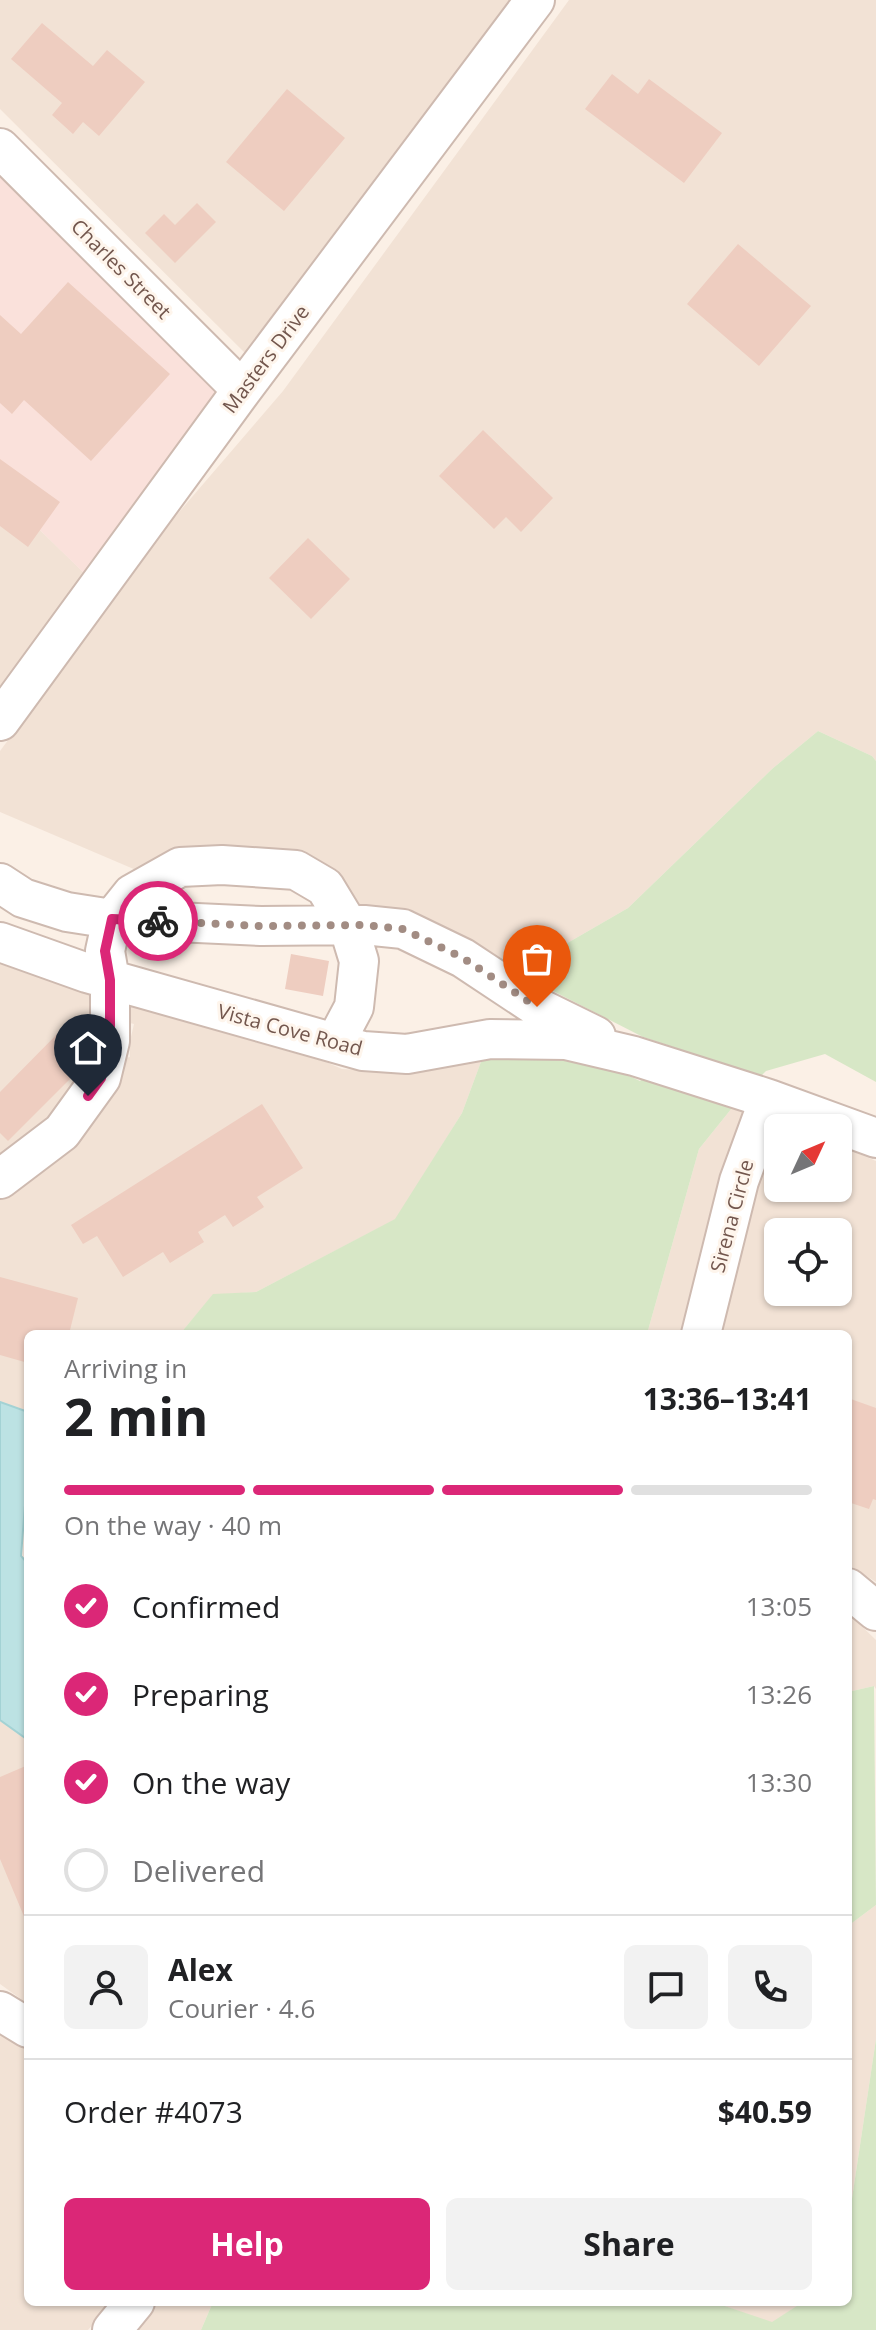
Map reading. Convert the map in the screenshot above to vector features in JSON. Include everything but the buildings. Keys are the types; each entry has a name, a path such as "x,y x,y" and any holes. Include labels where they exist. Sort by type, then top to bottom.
{"street":[{"name":"Masters Drive","path":"0,721 242,390 535,0"},
{"name":"Charles Street","path":"0,148 242,390"},
{"path":"0,1179 62,1132 101,1078 110,1041 110,980 105,951 112,919 132,894 180,867 222,865 296,870 325,887 348,925 359,961 354,1007 335,1043"},
{"name":"Vista Cove Road","path":"0,883 23,898 67,912 112,919 403,929 463,958 537,1007 634,1056"},
{"name":"Vista Cove Road","path":"0,942 110,980 363,1051 407,1054 490,1039 566,1040 634,1056 769,1099 876,1138"},
{"name":"Sirena Circle","path":"702,1330 739,1181 769,1099"},
{"path":"852,1591 876,1611"},
{"path":"0,2011 24,2026"},
{"path":"112,2330 132,2306"}],"shaded area":[{"path":"0,0 513,0 246,354 0,109"},
{"path":"569,0 876,0 876,761 872,756 818,731 772,769 628,908 519,971 475,942 414,911 360,905 336,870 308,853 226,846 182,848 136,870 0,812 0,751 168,525 283,391"},
{"path":"0,176 217,394 86,575 0,491"},
{"path":"0,491 86,575 0,691"},
{"path":"0,964 91,995 91,1041 83,1071 49,1120 0,1156"},
{"path":"130,1006 342,1069 408,1073 482,1059 462,1113 396,1219 256,1292 213,1295 183,1330 24,1330 24,1411 0,1402 0,1199 8,1196 117,1087 126,1058 130,1057 134,1024 130,1023"},
{"path":"732,1108 744,1113 720,1179 683,1330 648,1330 699,1149"},
{"path":"852,1151 876,1161 876,1582 852,1567 852,1330 721,1330 764,1168 764,1202 852,1202"},
{"path":"852,1617 876,1640 876,1689 874,1686 852,1691"},
{"path":"0,1720 24,1737 24,2001 0,1984"},
{"path":"876,1905 876,2039 852,2198 852,1923"},
{"path":"0,2035 24,2047 24,2306 108,2306 88,2330 0,2330"},
{"path":"155,2306 211,2306 201,2330 135,2330"},
{"path":"724,2306 797,2306 772,2323"}],"green space":[{"path":"818,731 872,756 876,761 876,1082 825,1054 766,1071 761,1076 643,1037 519,971 628,908 772,769"},
{"path":"482,1059 585,1064 732,1108 699,1149 648,1330 183,1330 213,1294 256,1292 395,1219 462,1113"},
{"path":"874,1686 876,1905 852,1923 852,1691"},
{"path":"876,2039 876,2330 201,2330 211,2306 725,2306 772,2322 797,2306 852,2306 852,2198"}],"water":[{"path":"0,1402 24,1411 21,1556 24,1559 24,1737 0,1720"}],"way so far":[{"path":"158,921 261,926 364,925 403,929 463,958 537,1007"}],"route":[{"path":"88,1096 101,1078 110,1041 110,980 105,951 112,919 158,921"}]}
